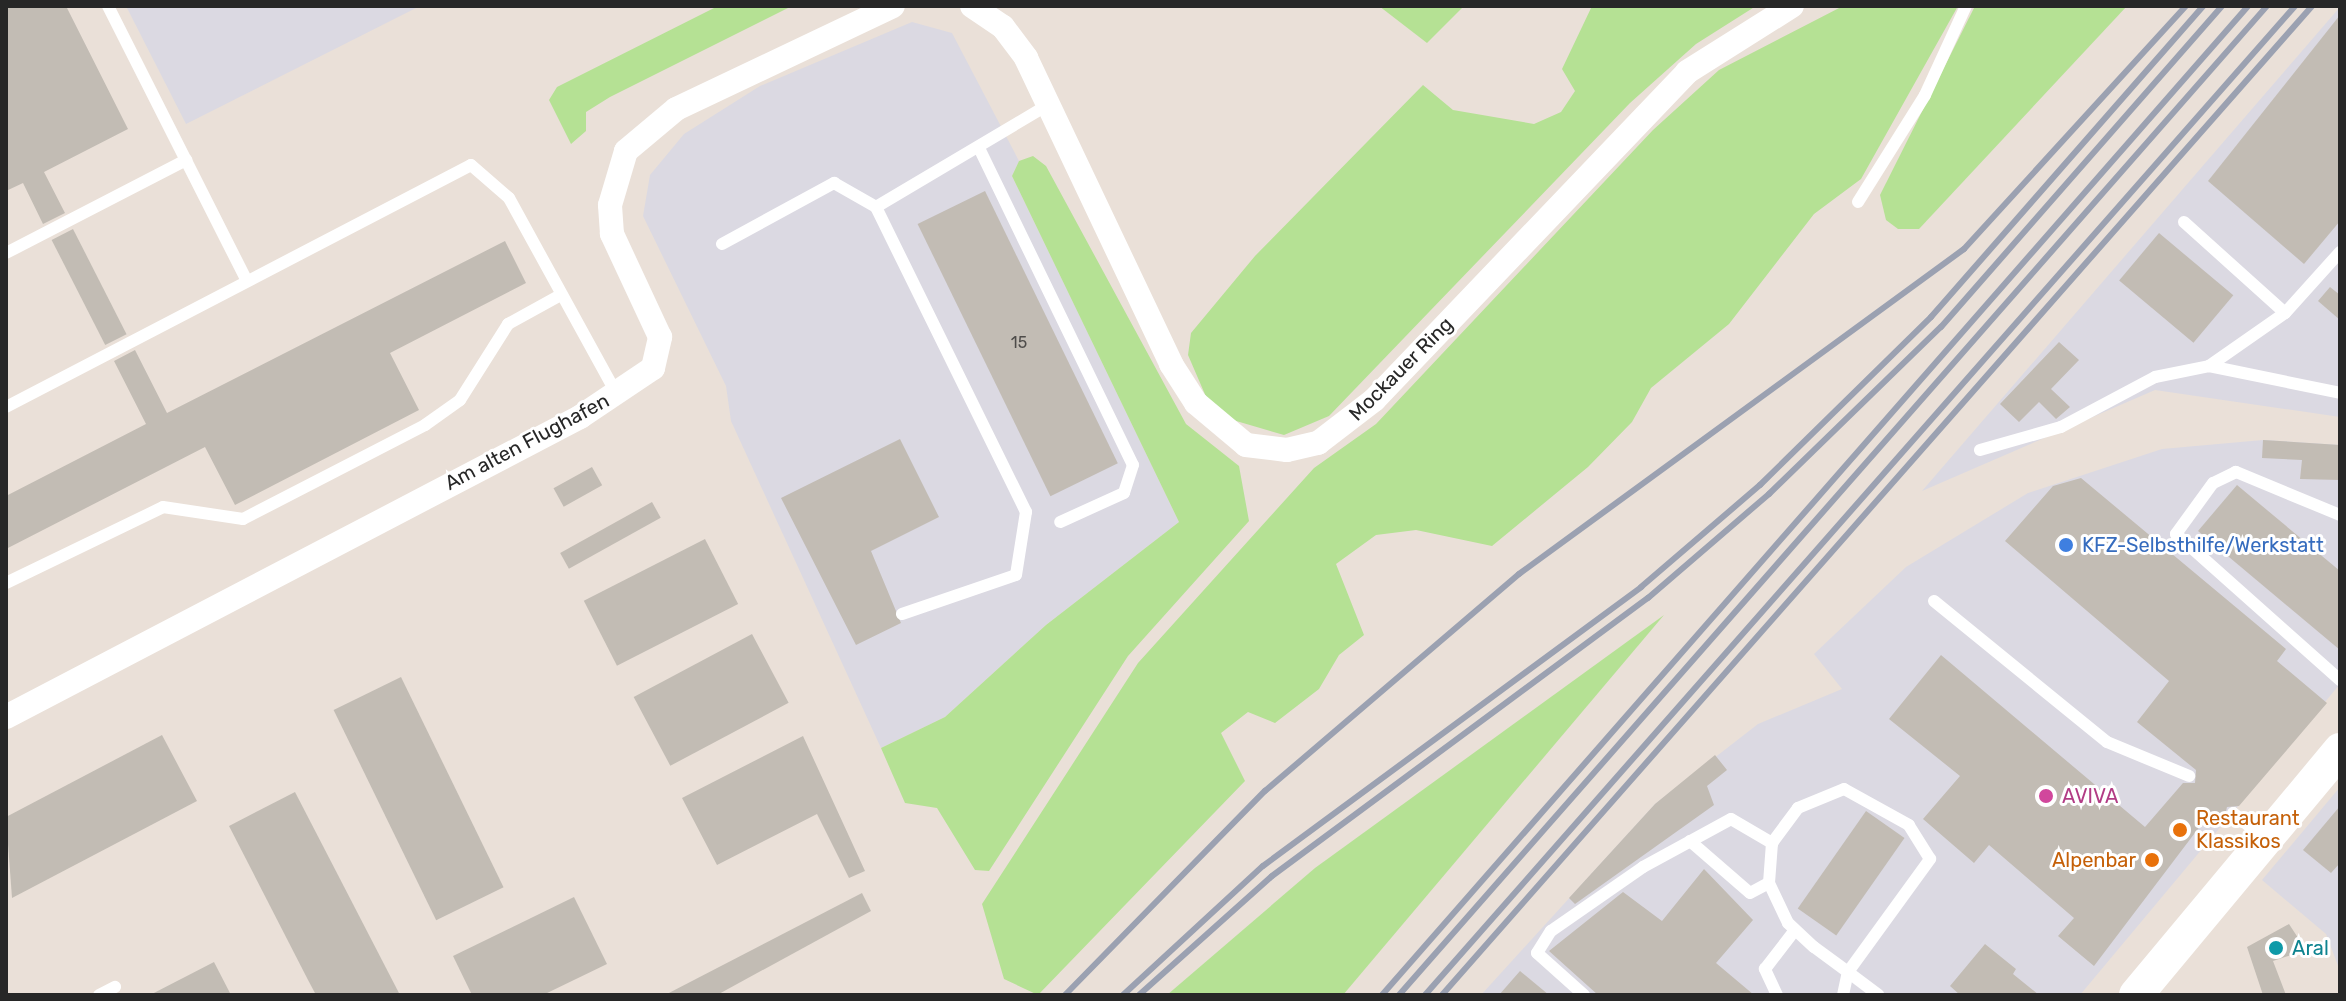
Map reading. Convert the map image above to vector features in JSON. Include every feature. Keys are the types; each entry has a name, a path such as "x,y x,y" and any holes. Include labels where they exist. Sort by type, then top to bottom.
{"street":[{"name":"Am alten Flughafen","path":"6,717 616,393 653,368 663,348 612,234 610,205 626,151 676,109 893,6"},
{"path":"972,6 1003,27 1048,105"},
{"name":"Mockauer Ring","path":"1048,105 1196,403 1246,445 1287,450 1318,443 1374,400 1687,72 1792,6"},
{"path":"2136,995 2340,750"}],"lane":[{"path":"108,6 247,281"},
{"path":"1858,202 1925,95 1966,6"},
{"path":"876,207 980,150 1048,105"},
{"path":"980,150 1133,465 1124,493 1060,522"},
{"path":"6,253 186,160"},
{"path":"6,407 471,165 509,198 559,296 616,393"},
{"path":"722,244 834,183 876,207 1026,512 1016,575 902,614"},
{"path":"2184,222 2285,313"},
{"path":"2209,366 2285,313 2335,267 2340,252"},
{"path":"6,583 163,507 243,519 397,439 460,400 508,324 559,296"},
{"path":"1980,450 2061,427 2155,377 2209,366 2340,393"},
{"path":"2340,515 2236,472 2213,483 2176,534 2340,680"},
{"path":"1934,601 2107,742 2189,776"},
{"path":"1843,995 1848,972 1930,859 1909,825 1844,789 1798,808 1772,843 1769,883 1795,930 1848,972 1878,995"},
{"path":"2233,813 2266,839"},
{"path":"1584,995 1537,953 1551,931 1690,841 1731,819 1772,843"},
{"path":"1690,841 1750,893 1769,883"},
{"path":"1777,995 1765,969 1795,930"},
{"path":"99,995 115,987"}],"shaded area":[{"path":"126,6 420,6 186,124"},
{"path":"2340,7 2340,417 2155,390 1922,491"},
{"path":"912,22 952,33 1019,161 1012,176 1179,522 1046,625 945,717 881,748 731,421 726,386 643,216 650,175 684,134 760,86"},
{"path":"2263,440 2340,445 2340,684 2080,995 1481,995 1655,804 1758,724 1842,689 1814,654 1906,567 2028,493 2162,449"},
{"path":"2340,787 2340,971 2326,934 2262,880"}],"green space":[{"path":"718,6 792,6 610,97 586,112 586,131 571,144 549,100 557,87"},
{"path":"1379,6 1464,6 1427,43"},
{"path":"1592,6 1756,6 1696,44 1630,103 1329,416 1284,435 1226,418 1207,399 1188,355 1191,333 1255,256 1423,85 1453,110 1534,124 1561,112 1575,91 1562,69"},
{"path":"1843,6 1958,6 1861,179 1814,214 1729,324 1651,388 1632,422 1588,467 1492,546 1416,530 1376,535 1336,564 1364,635 1339,655 1319,689 1275,723 1248,712 1221,733 1245,781 1038,995 1004,979 982,904 1138,663 1314,468 1376,424 1653,130 1719,70"},
{"path":"1975,6 2127,6 1919,229 1898,229 1886,220 1880,195"},
{"path":"1033,156 1046,166 1186,424 1239,466 1249,521 1128,656 989,871 975,870 937,808 905,803 881,748 945,717 1046,625 1179,522 1012,176 1019,161"},
{"path":"1664,615 1343,995 1167,995 1315,868"}],"building":[{"path":"6,6 66,6 128,129 44,172 65,213 43,224 23,183 6,191"},
{"path":"2340,15 2340,221 2304,264 2208,181"},
{"path":"985,191 1118,463 1050,496 918,224"},
{"path":"73,229 127,334 105,345 52,240"},
{"path":"2159,233 2233,295 2193,343 2119,280"},
{"path":"505,241 526,283 390,353 419,410 235,505 205,447 6,549 6,496 146,424 114,361 135,350 167,413"},
{"path":"2330,287 2340,295 2340,320 2318,301"},
{"path":"2059,342 2079,360 2051,389 2070,407 2056,419 2039,402 2019,422 2000,404"},
{"path":"900,439 939,517 871,551 901,623 856,645 781,498"},
{"path":"2263,440 2340,445 2340,480 2300,479 2302,460 2262,458"},
{"path":"592,467 602,485 564,507 554,488"},
{"path":"2081,478 2286,649 2277,661 2327,703 2239,806 2227,807 2223,824 2210,813 2094,966 2058,936 2074,918 1989,845 1974,863 1923,819 1960,776 1889,719 1941,655 2145,827 2183,783 2195,783 2196,770 2137,722 2169,681 2005,541 2053,486"},
{"path":"2237,485 2340,571 2340,650 2198,531"},
{"path":"652,502 661,518 569,569 560,553"},
{"path":"705,539 738,604 617,666 584,601"},
{"path":"752,634 789,703 670,766 634,697"},
{"path":"401,677 504,887 436,920 334,710"},
{"path":"162,735 197,801 12,898 6,817"},
{"path":"803,736 865,871 849,878 817,814 717,865 682,798"},
{"path":"1715,755 1727,770 1707,786 1714,805 1575,904 1569,898 1655,804"},
{"path":"295,792 400,995 316,995 307,978 229,826"},
{"path":"2340,806 2340,863 2331,873 2303,850"},
{"path":"1866,811 1905,838 1836,935 1798,908"},
{"path":"1704,869 1753,920 1716,963 1754,995 1598,995 1549,951 1623,892 1662,921"},
{"path":"862,893 871,911 717,995 665,995"},
{"path":"574,897 607,964 543,995 472,995 453,956"},
{"path":"2289,924 2306,950 2273,961 2286,995 2263,995 2247,947"},
{"path":"1985,944 2016,969 2013,974 2039,995 1960,995 1950,986"},
{"path":"214,962 231,995 150,995"},
{"path":"1520,971 1549,995 1499,995"}],"railway":[{"path":"1065,995 1265,791 1519,574 1964,249 2186,6"},
{"path":"1123,995 1263,866 1641,587 1760,485 1931,317 2203,6"},
{"path":"1139,995 1272,876 1648,598 1769,494 1941,327 2222,6"},
{"path":"1382,995 2248,6"},
{"path":"1399,995 2267,6"},
{"path":"1425,995 2295,6"},
{"path":"1442,995 2312,6"}],"place":[{"name":"KFZ-Selbsthilfe/Werkstatt","path":"2066,545"},
{"name":"AVIVA","path":"2046,796"},
{"name":"Restaurant Klassikos","path":"2180,830"},
{"name":"Alpenbar","path":"2152,860"},
{"name":"Aral","path":"2276,948"}]}
